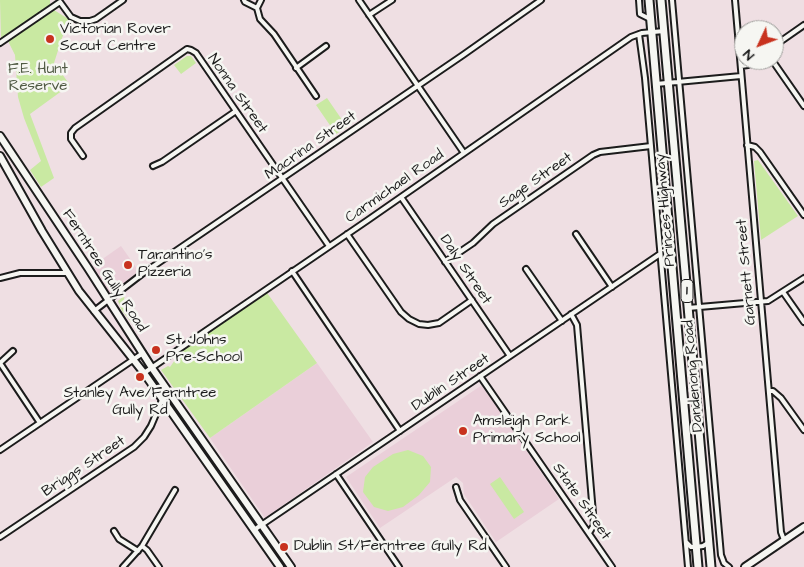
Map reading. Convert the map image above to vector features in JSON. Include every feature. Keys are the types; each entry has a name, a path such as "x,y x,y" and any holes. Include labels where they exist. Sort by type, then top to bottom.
{"highway":[{"name":"Princes Highway","path":"649,0 698,567"},
{"name":"Princes Highway","path":"661,0 711,567"}],"main road":[{"name":"Ferntree Gully Road","path":"0,136 152,368 291,567"},
{"name":"Ferntree Gully Road","path":"0,156 67,273 94,311 144,373 280,567"},
{"path":"744,567 804,527"}],"street":[{"path":"0,43 60,1 72,17 80,21 90,21 96,19 123,0"},
{"path":"244,0 257,8"},
{"path":"261,0 257,8 260,19 274,34 316,96"},
{"path":"359,0 464,153"},
{"path":"370,15 392,0"},
{"name":"Macrina Street","path":"94,311 142,274 283,179 541,0"},
{"path":"639,0 640,14 650,19"},
{"name":"Dandenong Road","path":"672,0 721,555 723,561 729,567"},
{"name":"Garnett Street","path":"735,0 737,20"},
{"path":"784,39 804,25"},
{"name":"Carmichael Road","path":"144,373 630,37 664,31"},
{"name":"Dandenong Road","path":"639,34 652,146 688,567"},
{"path":"296,68 326,46"},
{"name":"Nonna Street","path":"83,156 71,140 71,133 75,128 188,49 192,50 196,53 329,246"},
{"name":"Garnett Street","path":"740,70 781,532 784,540"},
{"path":"779,70 804,106"},
{"path":"656,84 741,76"},
{"path":"153,166 162,162 236,111"},
{"path":"747,145 760,152 804,215"},
{"name":"Sage Street","path":"445,262 472,243 493,224 593,155 600,152 652,146"},
{"name":"Daly Street","path":"401,197 510,356"},
{"path":"347,234 401,312 409,319 419,324 439,323 472,300"},
{"path":"576,234 612,287"},
{"name":"Dublin Street","path":"254,530 660,254"},
{"path":"526,269 562,321"},
{"path":"292,271 400,430"},
{"path":"0,278 20,272 67,273"},
{"path":"688,308 770,300 804,278"},
{"path":"783,292 804,322"},
{"path":"571,314 577,324 594,525 589,533"},
{"path":"12,351 0,363 40,423"},
{"path":"0,450 143,353"},
{"name":"Dandenong Road","path":"669,356 680,356"},
{"name":"State Street","path":"480,376 612,567"},
{"path":"768,391 775,392 782,398 804,430"},
{"name":"Briggs Street","path":"0,538 134,447 152,426 162,400"},
{"path":"336,474 400,567"},
{"path":"456,487 460,500 506,567"},
{"path":"123,567 142,546 175,490"},
{"path":"114,531 119,539 138,550"},
{"path":"686,542 692,547 696,547 703,546 709,542"},
{"path":"142,546 159,567"}],"shaded area":[{"path":"121,246 140,273 109,295 91,267"},
{"path":"317,363 373,442 265,518 210,438"},
{"name":"Amsleigh Park Primary School","path":"482,385 559,499 496,542 464,494 463,483 456,477 380,528 346,477"}],"green space":[{"name":"F.E. Hunt Reserve","path":"0,0 50,0 50,5 1,39"},
{"name":"F.E. Hunt Reserve","path":"54,10 70,20 54,63 70,85 30,114 54,178 41,187 30,170 41,161 18,97 15,55 8,41"},
{"path":"187,56 191,56 196,63 181,74 174,65"},
{"path":"327,98 347,127 336,134 316,105"},
{"path":"758,160 798,216 761,240 754,161"},
{"path":"265,290 317,363 210,438 161,370 168,366 170,367 187,343"},
{"path":"125,295 124,299 143,324 136,328 122,311 118,301"},
{"path":"408,450 423,456 431,467 430,482 419,495 403,507 388,511 374,507 363,492 365,477 373,467 393,454"},
{"path":"500,477 524,512 514,519 490,484"}],"place":[{"name":"Victorian Rover Scout Centre","path":"50,39"},
{"name":"Tarantino's Pizzeria","path":"128,265"},
{"name":"St Johns Pre-School","path":"156,350"},
{"name":"Stanley Ave/Ferntree Gully Rd","path":"140,377"},
{"name":"Amsleigh Park Primary School","path":"463,431"},
{"name":"Dublin St/Ferntree Gully Rd","path":"284,547"}]}
